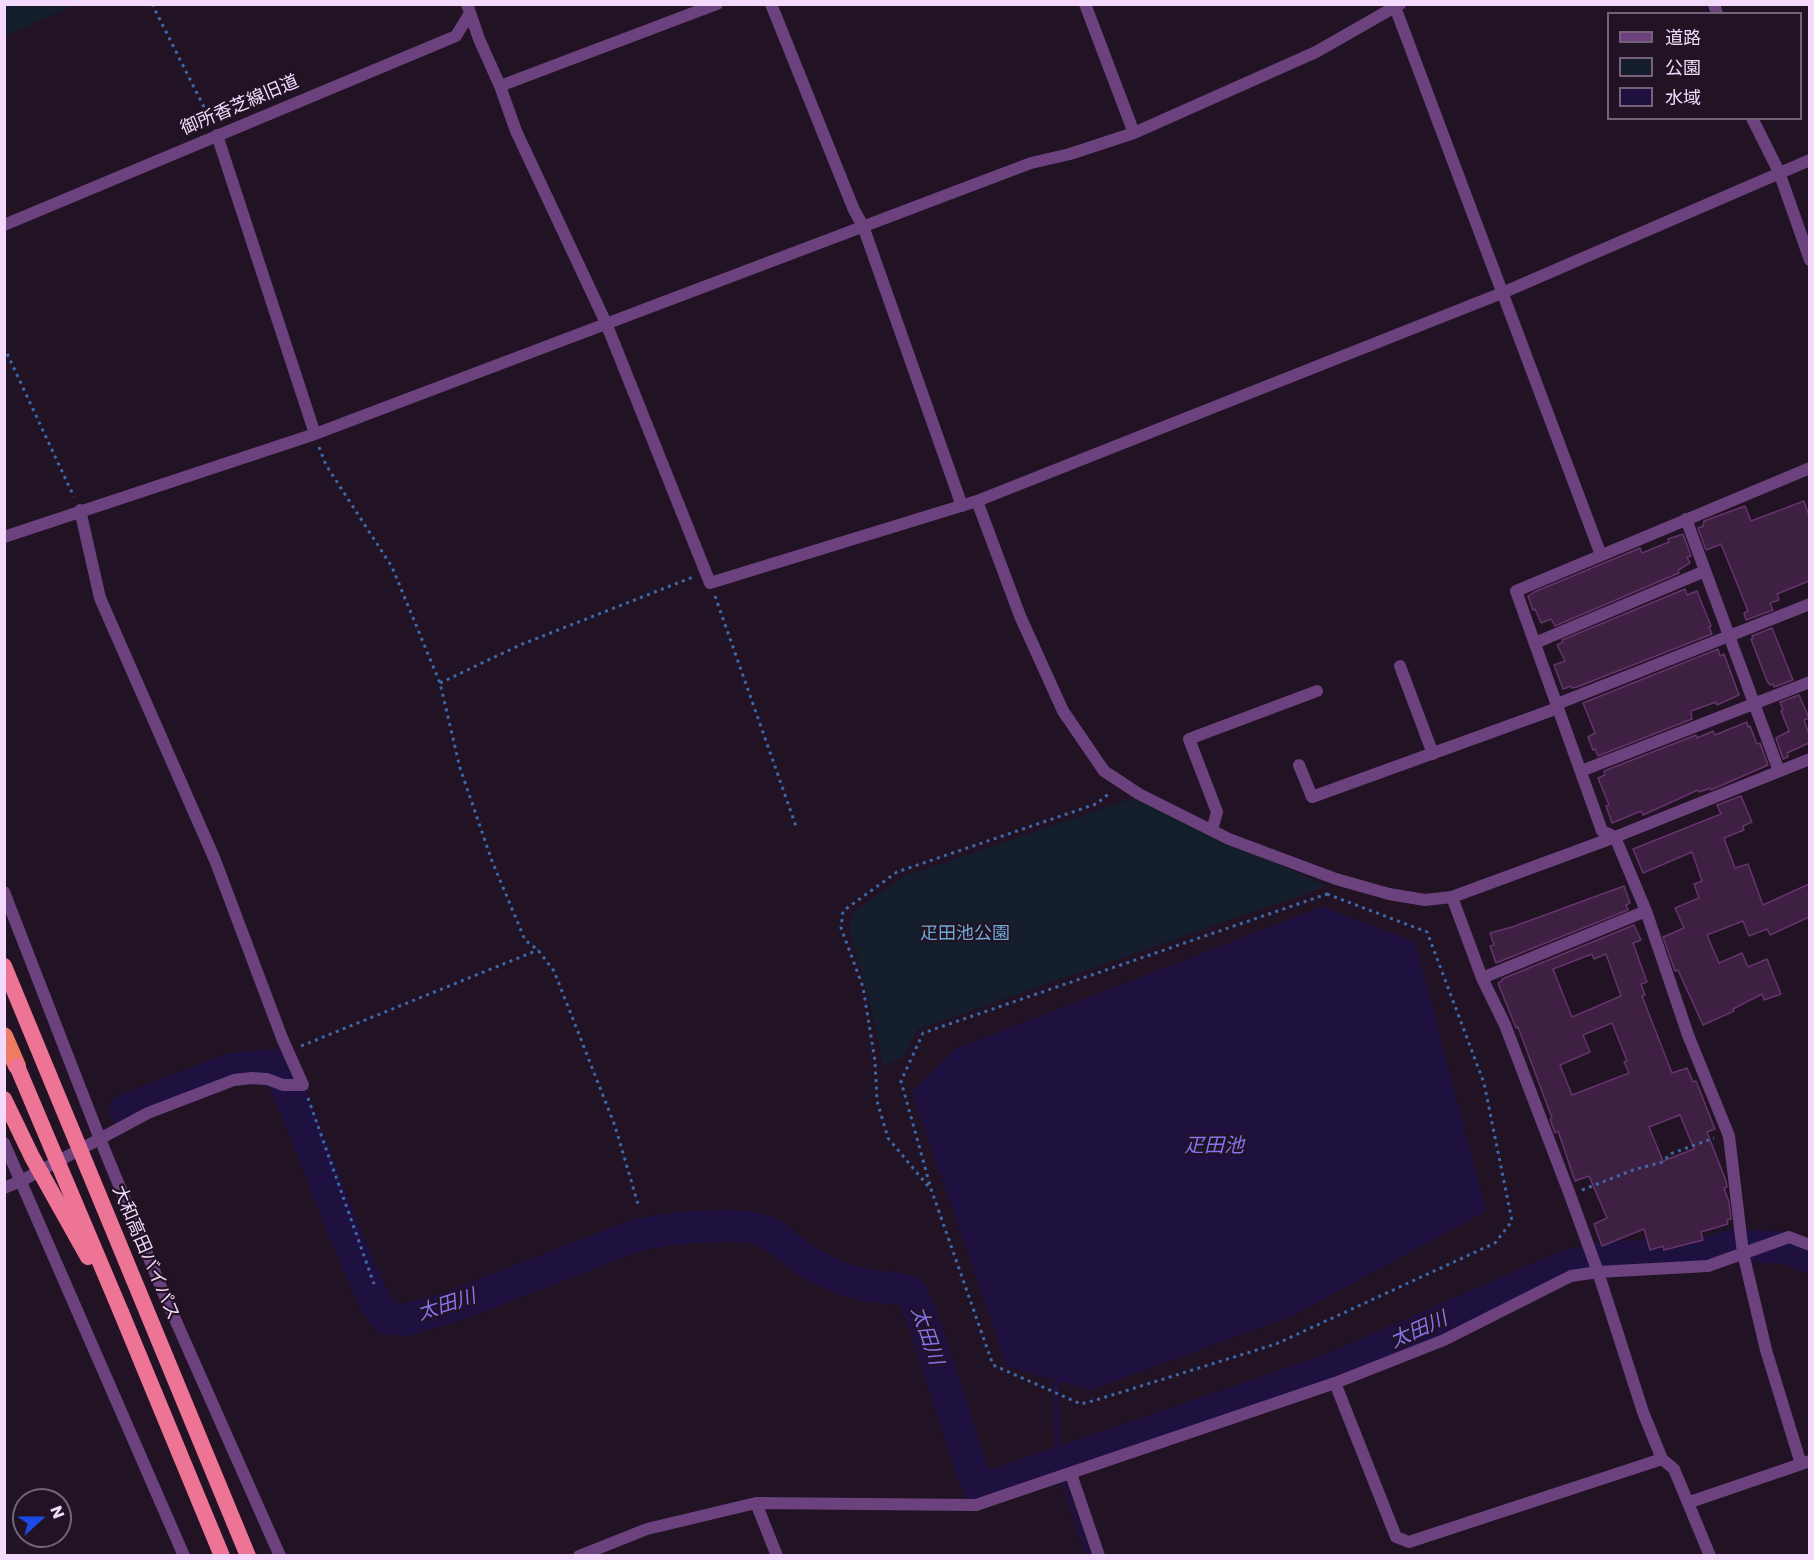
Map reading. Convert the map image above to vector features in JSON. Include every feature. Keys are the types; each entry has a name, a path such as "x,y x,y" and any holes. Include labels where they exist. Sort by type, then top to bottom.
{"highway":[{"name":"大和高田バイパス","path":"4,966 248,1556"},
{"path":"4,1036 222,1556"},
{"path":"4,1099 68,1223 121,1312"}],"street":[{"path":"500,86 717,4"},
{"path":"771,4 854,210 863,226 962,506"},
{"path":"1085,4 1134,133"},
{"path":"4,537 315,434 1031,163 1070,154 1134,133 1316,52 1397,6 1601,555"},
{"name":"御所香芝線旧道","path":"4,225 456,36 469,9"},
{"path":"469,9 516,131 606,323 708,578 977,501 1502,293 1809,160"},
{"path":"1753,120 1779,172 1809,260"},
{"path":"217,135 315,434"},
{"path":"1690,1502 1805,1462 1767,1350 1743,1253 1727,1133 1688,1035 1646,911 1615,837 1602,831 1516,591 1809,468"},
{"path":"977,501 1020,616 1063,711 1104,771 1139,794 1229,839 1347,882 1389,894 1425,900 1452,897 1615,837 1809,759"},
{"path":"4,1188 147,1113 234,1080 267,1079 283,1085 303,1085 215,860 100,598 80,510"},
{"path":"1686,519 1779,771"},
{"path":"1535,643 1705,572"},
{"path":"1299,765 1312,798 1557,706 1809,604"},
{"path":"1400,666 1433,754"},
{"path":"1581,771 1809,682"},
{"path":"1212,830 1217,812 1189,739 1317,691"},
{"path":"4,892 100,1139 163,1292 280,1556"},
{"path":"1452,897 1482,978 1505,1025 1570,1195 1598,1272 1643,1412 1662,1459 1674,1468 1690,1502 1710,1556"},
{"path":"1482,978 1646,911"},
{"path":"4,1143 184,1556"},
{"path":"579,1556 647,1528 756,1503 976,1505 1335,1383 1444,1340 1571,1276 1598,1272 1708,1266 1789,1237 1809,1245"},
{"path":"1335,1383 1396,1537 1409,1542 1662,1459"},
{"path":"1071,1474 1099,1556"},
{"path":"756,1503 777,1556"}],"path":[{"path":"152,4 207,110 217,135"},
{"path":"4,347 80,510"},
{"path":"315,434 326,465 392,567 440,683 460,768 492,861 525,940 538,950 554,971 610,1114 638,1204"},
{"path":"440,683 520,645 708,578 796,829"},
{"path":"931,1189 901,1081 923,1033 1328,894 1427,932 1484,1083 1512,1221 1495,1244 1276,1344 1081,1404 993,1365 931,1189 888,1138 877,1101 875,1061 863,987 841,928 843,911 897,872 1096,804 1122,783"},
{"path":"288,1051 538,950"},
{"path":"303,1085 374,1284"},
{"path":"1570,1195 1633,1170 1663,1162 1670,1154 1727,1133"}],"green space":[{"path":"5,4 74,4 74,5 5,36"},
{"name":"疋田池公園","path":"1132,798 1327,886 918,1029 902,1058 883,1066 877,1030 850,931 852,913 903,877"}],"water":[{"name":"疋田池","path":"1322,907 1415,942 1486,1211 1294,1315 1091,1390 1007,1366 912,1092 955,1049"}],"building":[{"path":"1804,501 1809,516 1809,581 1777,594 1779,600 1770,603 1773,610 1746,620 1744,613 1748,611 1721,544 1706,550 1698,528 1703,526 1704,521 1745,506 1751,521"},
{"path":"1683,534 1691,556 1687,557 1690,563 1678,570 1679,573 1555,626 1551,619 1541,623 1535,609 1533,610 1528,596 1534,592 1640,548 1642,553"},
{"path":"1685,589 1687,595 1697,591 1712,634 1577,687 1572,688 1571,686 1563,689 1554,665 1565,661 1557,645 1563,642 1562,640"},
{"path":"1772,628 1793,680 1774,687 1767,681 1751,639 1752,636"},
{"path":"1718,649 1720,656 1724,654 1739,695 1717,705 1716,702 1691,711 1692,719 1598,756 1588,737 1595,733 1583,703"},
{"path":"1799,695 1809,718 1804,720 1809,734 1809,743 1787,753 1788,757 1783,759 1776,738 1789,731 1780,702"},
{"path":"1747,722 1757,744 1760,743 1768,765 1711,790 1710,788 1699,792 1698,790 1643,815 1641,811 1612,823 1606,806 1609,805 1598,778 1605,775 1604,771 1696,735 1697,738 1713,731 1715,735"},
{"path":"1741,796 1752,822 1743,826 1744,830 1724,838 1735,868 1748,864 1763,905 1809,884 1809,917 1770,935 1767,929 1749,936 1743,921 1707,935 1719,963 1742,953 1748,967 1767,959 1781,994 1764,1000 1762,994 1733,1009 1734,1011 1703,1025 1678,970 1675,971 1663,937 1684,928 1675,908 1699,898 1694,884 1702,881 1692,852 1643,873 1633,849 1721,814 1717,805"},
{"path":"1624,886 1630,903 1626,905 1628,910 1496,963 1490,946 1494,945 1490,933"},
{"path":"1634,925 1641,940 1633,943 1647,982 1641,984 1645,995 1642,996 1672,1073 1687,1068 1693,1082 1696,1081 1715,1129 1707,1132 1726,1181 1727,1187 1724,1188 1731,1219 1727,1220 1728,1224 1701,1232 1703,1240 1664,1250 1663,1246 1650,1250 1644,1229 1602,1246 1594,1224 1607,1218 1589,1176 1575,1181 1558,1131 1555,1133 1550,1119 1552,1118 1518,1027 1516,1028 1498,983 1502,979","holes":["1592,954 1594,959 1606,954 1621,996 1572,1017 1553,969","1612,1023 1627,1061 1624,1062 1629,1073 1572,1095 1560,1065 1590,1052 1583,1035","1680,1115 1694,1149 1663,1161 1649,1127"]}],"waterway":[{"name":"太田川","path":"125,1110 232,1069 276,1065 365,1280 386,1318 405,1320 451,1307 637,1235 704,1226 757,1229 769,1233 807,1261 837,1276 864,1285 911,1292 927,1331 972,1471 981,1490 1330,1370 1569,1265 1604,1258 1713,1251 1732,1245 1787,1248 1810,1257"},
{"path":"1060,1376 1056,1384 1057,1464 1089,1556"}]}
